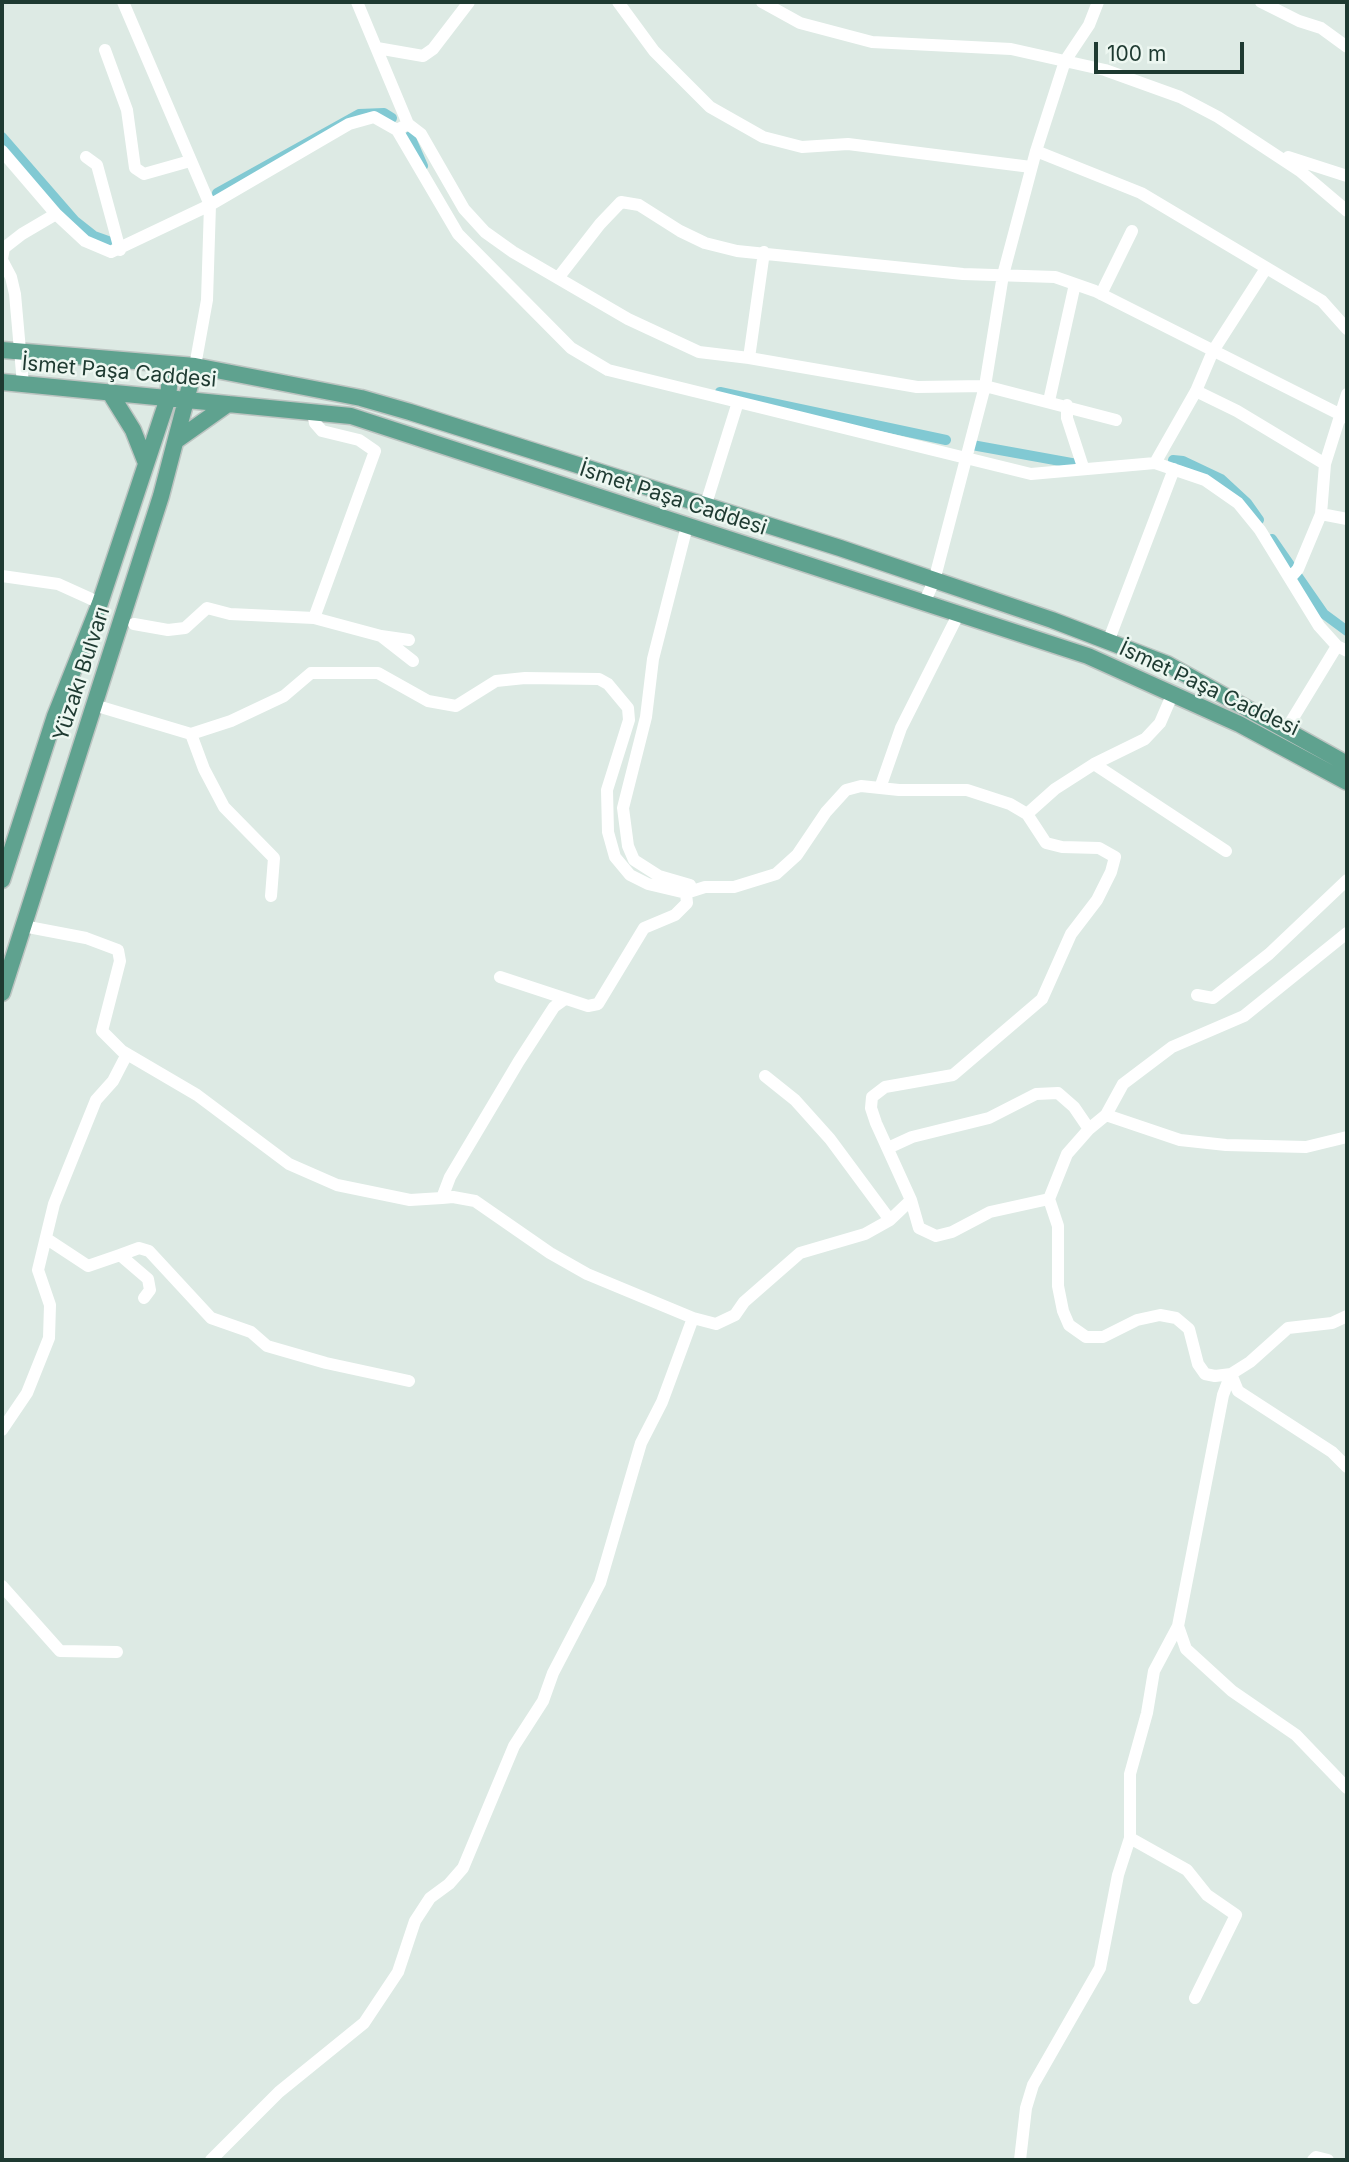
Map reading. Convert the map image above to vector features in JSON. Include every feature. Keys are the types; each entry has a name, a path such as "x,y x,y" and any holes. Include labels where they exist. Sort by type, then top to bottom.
{"main road":[{"path":"2,350 195,366 361,398 840,548 1052,620 1167,664 1287,728 1347,764"},
{"name":"Yüzakı Bulvarı","path":"2,880 55,716 100,603 168,398 171,365"},
{"name":"Yüzakı Bulvarı","path":"2,993 177,440 195,366"},
{"name":"İsmet Paşa Caddesi","path":"2,382 351,416 1088,656 1173,692 1305,757 1347,782"},
{"path":"110,393 133,430 146,463"},
{"path":"177,440 228,404"}],"street":[{"path":"122,2 210,205 207,300 195,366"},
{"path":"357,2 377,48 403,127 458,234 571,348 608,370 1031,474 1083,467 1155,463 1205,480 1227,493 1294,574 1319,626 1342,648 1287,728"},
{"path":"377,48 423,56 433,49 469,2"},
{"path":"618,2 654,51 710,107 763,137 802,148 848,144 1031,167"},
{"path":"762,2 800,23 872,42 1011,49 1105,70 1180,97 1268,148 1347,211"},
{"path":"925,601 934,581 985,386 1003,275 1031,167 1065,61 1089,25 1098,2"},
{"path":"1261,2 1299,21 1321,28 1347,47"},
{"path":"104,50 127,110 135,168 144,174 190,161"},
{"path":"2,151 56,214 85,241 111,252 210,205 349,124 374,117 421,134 464,209 485,232 628,319 699,352 917,387 985,386 1116,420"},
{"path":"1268,148 1347,176"},
{"path":"1036,151 1141,193 1265,270 1322,301 1347,329"},
{"path":"86,157 97,165 120,250"},
{"path":"558,278 600,224 621,202 639,205 705,243 737,251 878,266 1055,277 1101,294 1343,416"},
{"path":"23,384 15,294 12,277 2,259 4,248 56,214"},
{"path":"1101,294 1132,231"},
{"path":"749,358 764,252"},
{"path":"1155,463 1196,391 1213,351 1265,270"},
{"path":"1049,401 1075,284"},
{"path":"1196,391 1237,411 1325,464"},
{"path":"1294,574 1321,514 1325,464 1343,416 1347,394"},
{"path":"705,507 738,402"},
{"path":"1066,405 1067,418 1083,467"},
{"path":"313,413 315,424 322,430 359,440 376,451 314,618"},
{"path":"1108,642 1174,469"},
{"path":"1321,514 1347,519"},
{"path":"687,526 653,659 646,716 623,808 628,846 634,860 669,880 705,887 734,887 776,874 797,855 825,812 846,790 861,786 967,790 1010,804 1027,814 1046,843 1062,848 1099,848 1115,857 1111,872 1097,900 1071,934 1056,975 1042,999 953,1075 885,1087 872,1097 871,1108 911,1200 919,1228 936,1236 951,1232 990,1212 1049,1199"},
{"path":"2,576 58,584 100,603"},
{"path":"135,624 168,630 185,628 207,608 230,614 314,618 381,636 409,640"},
{"path":"880,788 901,729 960,613"},
{"path":"381,636 413,661"},
{"path":"94,705 191,734 231,721 284,696 311,673 378,673 428,701 456,706 496,681 525,678 599,679 608,684 628,708 629,720 607,790 608,832 615,857 629,875 648,884 686,892 705,887"},
{"path":"1027,814 1055,789 1094,764 1145,739 1160,723 1173,692"},
{"path":"191,734 204,769 224,807 274,858 271,896"},
{"path":"1094,764 1226,850"},
{"path":"1196,995 1213,998 1223,991 1269,954 1347,880"},
{"path":"500,977 588,1006 598,1004 644,928 675,915 687,903 686,892"},
{"path":"23,926 98,941 118,950 121,961 102,1031 127,1055 197,1095 289,1164 338,1185 410,1200 453,1197 475,1201 541,1248 587,1274 693,1318 716,1324 735,1315 744,1302 800,1253 840,1244 890,1220 911,1200"},
{"path":"1347,933 1244,1016 1172,1047 1123,1083 1106,1115 1089,1129 1068,1154 1049,1199 1058,1226 1058,1286 1069,1325 1086,1337 1103,1337 1137,1320 1160,1315 1177,1318 1189,1329 1198,1364 1205,1374 1231,1374 1250,1362 1288,1328 1332,1323 1347,1315"},
{"path":"442,1198 450,1177 519,1061 554,1007 565,999"},
{"path":"2,1430 27,1393 49,1338 50,1305 38,1270 65,1171 96,1100 113,1081 127,1055"},
{"path":"765,1076 795,1100 830,1139 890,1220"},
{"path":"888,1148 912,1137 989,1118 1036,1094 1058,1093 1074,1107 1089,1129"},
{"path":"1106,1115 1180,1140 1226,1145 1306,1147 1347,1137"},
{"path":"47,1239 88,1266 139,1248 149,1251 211,1318 251,1332 267,1346 326,1363 409,1381"},
{"path":"121,1255 148,1279 150,1290 144,1298"},
{"path":"211,2160 279,2092 364,2023 398,1972 415,1921 430,1898 449,1884 463,1868 514,1746 543,1701 553,1673 600,1583 641,1443 662,1402 693,1318"},
{"path":"1231,1374 1238,1391 1332,1452 1347,1467"},
{"path":"1020,2160 1026,2108 1033,2085 1100,1968 1118,1875 1130,1838 1130,1774 1147,1713 1154,1671 1178,1626 1217,1422 1231,1374"},
{"path":"2,1586 60,1650 117,1652"},
{"path":"1178,1626 1186,1649 1232,1691 1296,1735 1347,1788"},
{"path":"1130,1838 1187,1870 1207,1895 1236,1915 1195,1998"},
{"path":"1313,2160 1316,2157 1328,2160"}],"waterway":[{"path":"217,193 359,114 384,113 392,118"},
{"path":"410,136 423,166"},
{"path":"2,137 75,221 94,236 108,241"},
{"path":"720,392 946,440"},
{"path":"972,445 1077,464"},
{"path":"1173,460 1183,461 1221,479 1247,503 1259,520"},
{"path":"1272,539 1324,614 1347,631"}]}
